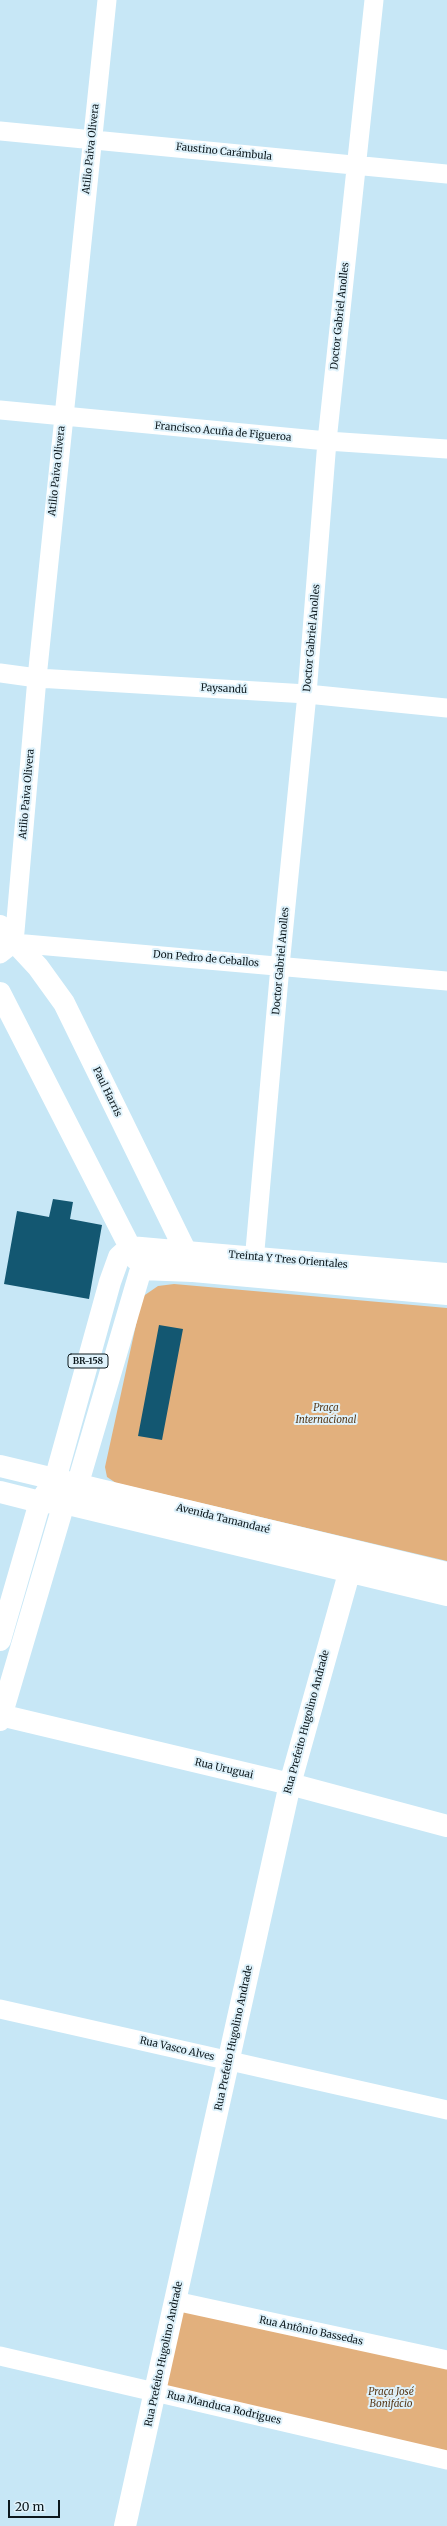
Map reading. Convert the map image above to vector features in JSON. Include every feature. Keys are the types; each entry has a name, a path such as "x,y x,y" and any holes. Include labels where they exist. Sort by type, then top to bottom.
{"main road":[{"name":"Paul Harris","path":"5,941 38,967 64,1003 189,1262"},
{"path":"0,993 141,1269 189,1262"},
{"name":"Treinta Y Tres Orientales","path":"130,1247 189,1262 253,1267 447,1274"},
{"name":"BR-158","path":"0,1640 40,1502 55,1480 110,1282 119,1257 130,1247"},
{"name":"Treinta Y Tres Orientales","path":"253,1267 447,1294"},
{"name":"BR-158","path":"0,1717 64,1503 78,1483 141,1269"},
{"name":"Avenida Tamandaré","path":"0,1466 55,1480 78,1483 352,1562 447,1595"},
{"name":"Avenida Tamandaré","path":"0,1492 40,1502 64,1503 352,1562 447,1573"},
{"name":"Rua Prefeito Hugolino Andrade","path":"125,2526 156,2392 174,2301 230,2060 290,1784 352,1562"},
{"name":"Rua Uruguai","path":"0,1717 290,1784 447,1826"}],"street":[{"name":"Atilio Paiva Olivera","path":"5,941 36,678 107,0"},
{"name":"Doctor Gabriel Anolles","path":"253,1267 280,966 307,694 327,441 374,0"},
{"name":"Faustino Carámbula","path":"0,130 447,174"},
{"name":"Francisco Acuña de Figueroa","path":"0,410 327,441 447,449"},
{"name":"Paysandú","path":"0,673 36,678 307,694 447,708"},
{"name":"Don Pedro de Ceballos","path":"5,941 447,981"},
{"name":"Rua Vasco Alves","path":"0,2009 447,2110"},
{"name":"Rua Antônio Bassedas","path":"174,2301 447,2360"},
{"name":"Rua Manduca Rodrigues","path":"0,2356 447,2460"}],"green space":[{"name":"Praça Internacional","path":"174,1284 447,1308 447,1561 116,1483 107,1477 105,1467 142,1297 158,1286"},
{"name":"Praça José Bonifácio","path":"175,2301 447,2360 447,2460 156,2392"}],"building":[{"path":"53,1199 73,1202 70,1219 102,1225 89,1299 4,1284 17,1211 49,1217"},
{"path":"159,1325 183,1329 162,1440 138,1436"}]}
